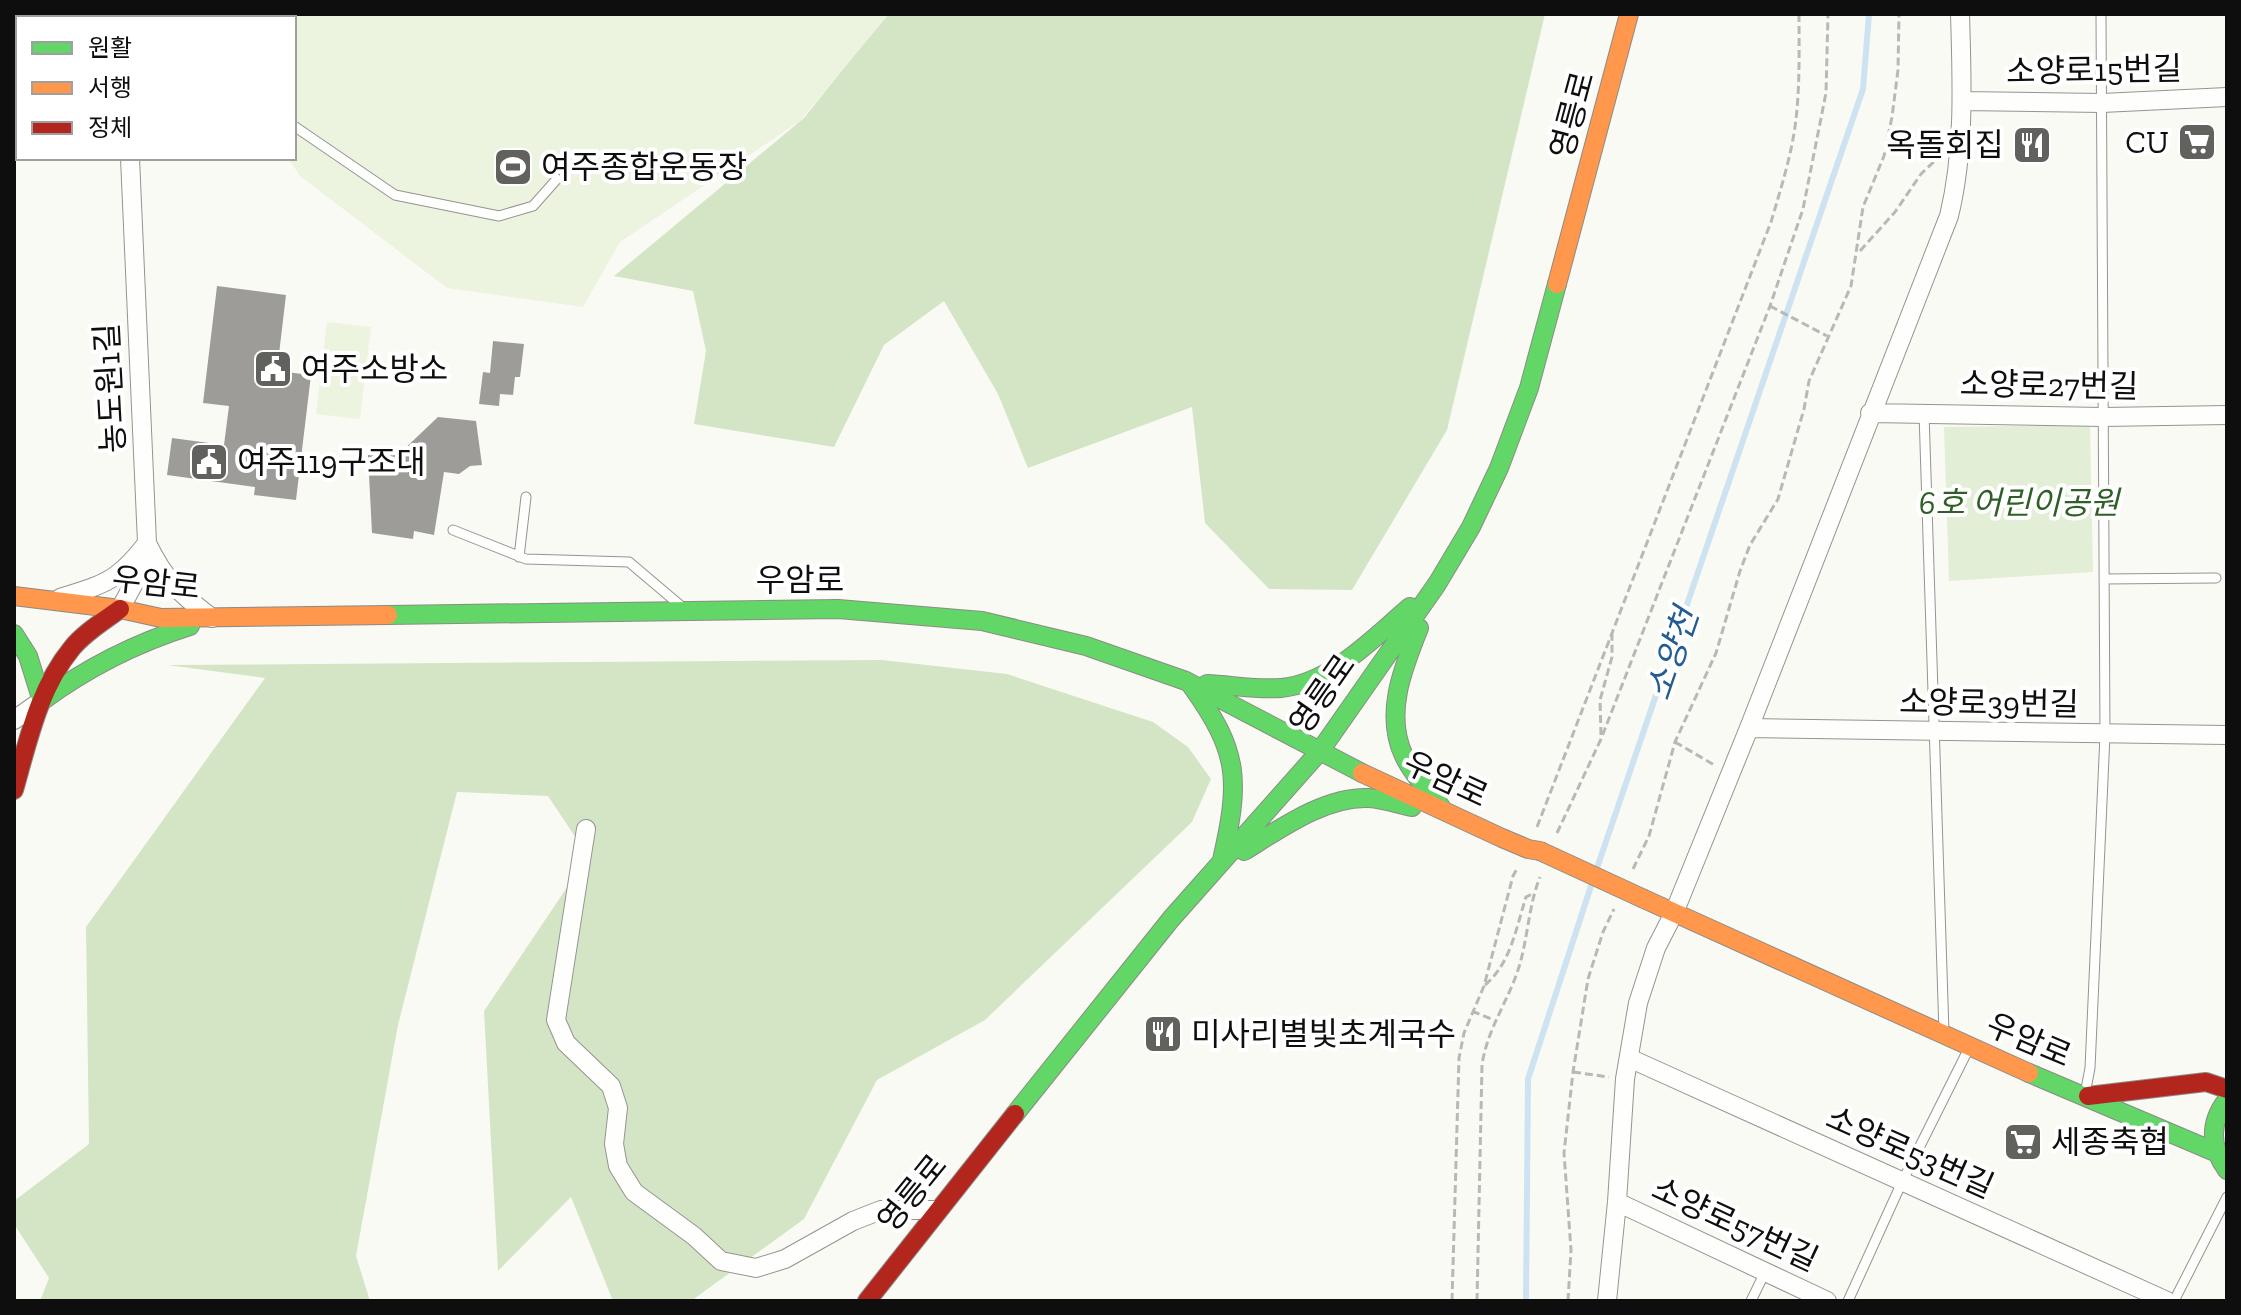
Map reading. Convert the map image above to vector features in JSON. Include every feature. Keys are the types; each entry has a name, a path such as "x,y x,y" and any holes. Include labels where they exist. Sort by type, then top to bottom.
{"main road":[{"name":"영릉로","path":"867,1301 1171,919 1320,751 1437,584 1471,527 1499,468 1529,388 1629,14"},
{"path":"1188,682 1293,686 1321,674 1352,654 1437,584"},
{"path":"1437,584 1407,659 1394,708 1397,739 1411,770 1447,814"},
{"name":"우암로","path":"14,596 120,609 161,618 213,619 838,609 909,612 984,622 1056,638 1134,661 1188,682 1447,814 1644,899 1944,1036 2215,1152"},
{"path":"14,790 42,701 55,672 74,646 120,609"},
{"path":"42,701 76,674 111,655 155,636 213,619"},
{"path":"14,634 28,656 42,701"},
{"path":"1188,682 1214,715 1228,742 1234,772 1234,809 1220,865"},
{"path":"1220,865 1286,825 1321,809 1366,797 1447,814"},
{"path":"2084,1097 2206,1082 2227,1089"},
{"path":"2227,1100 2215,1118 2212,1135 2215,1152 2227,1170"}],"street":[{"path":"1607,1301 1625,1079 1643,989 1656,948 1674,913 1731,774 1949,216 1958,178 1960,145 1960,14"},
{"name":"소양로15번길","path":"1962,101 2102,103 2227,97"},
{"name":"농도원1길","path":"120,609 138,576 147,543 130,160"},
{"name":"소양로27번길","path":"1870,413 2103,417 2227,415"},
{"path":"50,601 101,585 128,568 147,543 171,585 213,619"},
{"path":"14,720 42,701"},
{"name":"소양로39번길","path":"1749,728 2227,735"},
{"path":"586,829 556,1020 566,1043 611,1086 618,1108 614,1144 618,1166 634,1192 694,1236 721,1261 756,1268 785,1259 853,1221 881,1210 937,1210"},
{"name":"소양로53번길","path":"1629,1058 2167,1301"},
{"name":"소양로57번길","path":"1617,1202 1827,1301"}],"lane":[{"path":"2084,1097 2090,1068 2105,735 2101,14"},
{"path":"296,127 395,195 499,216 533,206 557,179"},
{"path":"1924,413 1944,1036"},
{"path":"519,557 526,497"},
{"path":"453,530 526,559 629,562 687,611"},
{"path":"2104,579 2216,578"},
{"path":"1848,1301 1902,1182 1969,1047"},
{"path":"2174,1301 2227,1197"},
{"path":"1751,1301 1765,1272"}],"path":[{"path":"1477,1301 1485,1045 1518,970 1534,893 1538,855 1612,629 1771,222 1796,122 1799,14"},
{"path":"1555,837 1601,739 1770,306 1803,209 1826,93 1828,14"},
{"path":"1629,877 1649,836 1675,742 1716,653 1750,545 1778,499 1809,381 1851,286 1863,207 1884,156 1892,117 1898,70 1899,14"},
{"path":"1858,253 1895,212 1937,156 1960,145"},
{"path":"1770,306 1827,336"},
{"path":"1601,739 1600,700 1612,657 1612,629"},
{"path":"1675,742 1731,774"},
{"path":"1452,1301 1459,1058 1464,1033 1484,986 1513,876 1538,855"},
{"path":"1484,986 1506,960 1526,897 1534,893"},
{"path":"1568,1301 1571,1250 1564,1153 1573,1072 1588,979 1616,904"},
{"path":"1472,1011 1496,1020"},
{"path":"1573,1072 1625,1079"}],"green space":[{"name":"여주종합운동장","path":"183,14 889,14 800,121 620,242 583,307 447,288 300,176 289,160 296,160 296,16"},
{"path":"887,14 1545,14 1447,430 1352,590 1269,589 1205,523 1192,407 1028,468 998,394 944,301 884,345 834,447 694,424 706,351 693,291 614,276 804,118"},
{"path":"327,322 371,327 360,419 316,414"},
{"name":"6호 어린이공원","path":"2090,425 2093,572 1949,581 1944,427"},
{"path":"882,660 1007,674 1153,722 1188,747 1211,779 1192,822 985,1020 877,1080 804,1219 691,1301 613,1301 571,1197 498,1271 484,1011 588,856 548,796 457,792 398,1025 356,1256 370,1301 40,1301 49,1278 14,1224 14,1201 89,1144 86,927 265,678 167,665"}],"building":[{"path":"217,286 286,295 277,371 311,375 296,500 254,495 255,487 167,475 172,438 224,445 229,406 203,403"},
{"path":"493,341 524,344 520,377 515,377 513,395 500,394 499,406 479,404 483,372 490,373"},
{"path":"438,417 476,421 482,465 470,466 459,474 444,472 434,535 414,531 413,539 372,533 368,455 400,453"}],"waterway":[{"name":"소양천","path":"1597,868 1863,89 1869,14"},
{"name":"소양천","path":"1526,1301 1528,1079 1592,883"}],"traffic: fast":[{"path":"1015,1114 1171,919 1320,751 1437,584 1471,527 1499,468 1529,388 1557,284"},
{"path":"1207,684 1281,688 1317,678 1351,657 1410,607"},
{"path":"388,615 838,609 982,621 1086,646 1186,681 1362,773"},
{"path":"14,634 28,656 42,701 113,657 190,626"},
{"path":"1419,628 1398,691 1396,724 1404,756 1441,807"},
{"path":"1191,685 1219,730 1232,768 1232,808 1222,860"},
{"path":"1244,851 1288,824 1336,802 1369,798 1412,807"},
{"path":"2029,1073 2215,1152"},
{"path":"2227,1100 2217,1117 2214,1135 2217,1153 2227,1170"}],"traffic: slow":[{"path":"1557,284 1629,14"},
{"path":"14,596 120,609 161,618 388,615"},
{"path":"1362,773 1502,838 1540,851"},
{"path":"1540,851 1644,899"},
{"path":"1644,899 2029,1073"}],"traffic: jam":[{"path":"14,790 36,716 51,680 72,648 120,609"},
{"path":"2088,1096 2206,1082 2227,1089"},
{"path":"867,1301 1015,1114"}],"place":[{"name":"CU","path":"2197,142"},
{"name":"옥돌회집","path":"2032,145"},
{"name":"여주종합운동장","path":"513,167"},
{"name":"여주소방소","path":"273,369"},
{"name":"여주119구조대","path":"209,462"},
{"name":"미사리별빛초계국수","path":"1163,1034"},
{"name":"세종축협","path":"2023,1142"}]}
